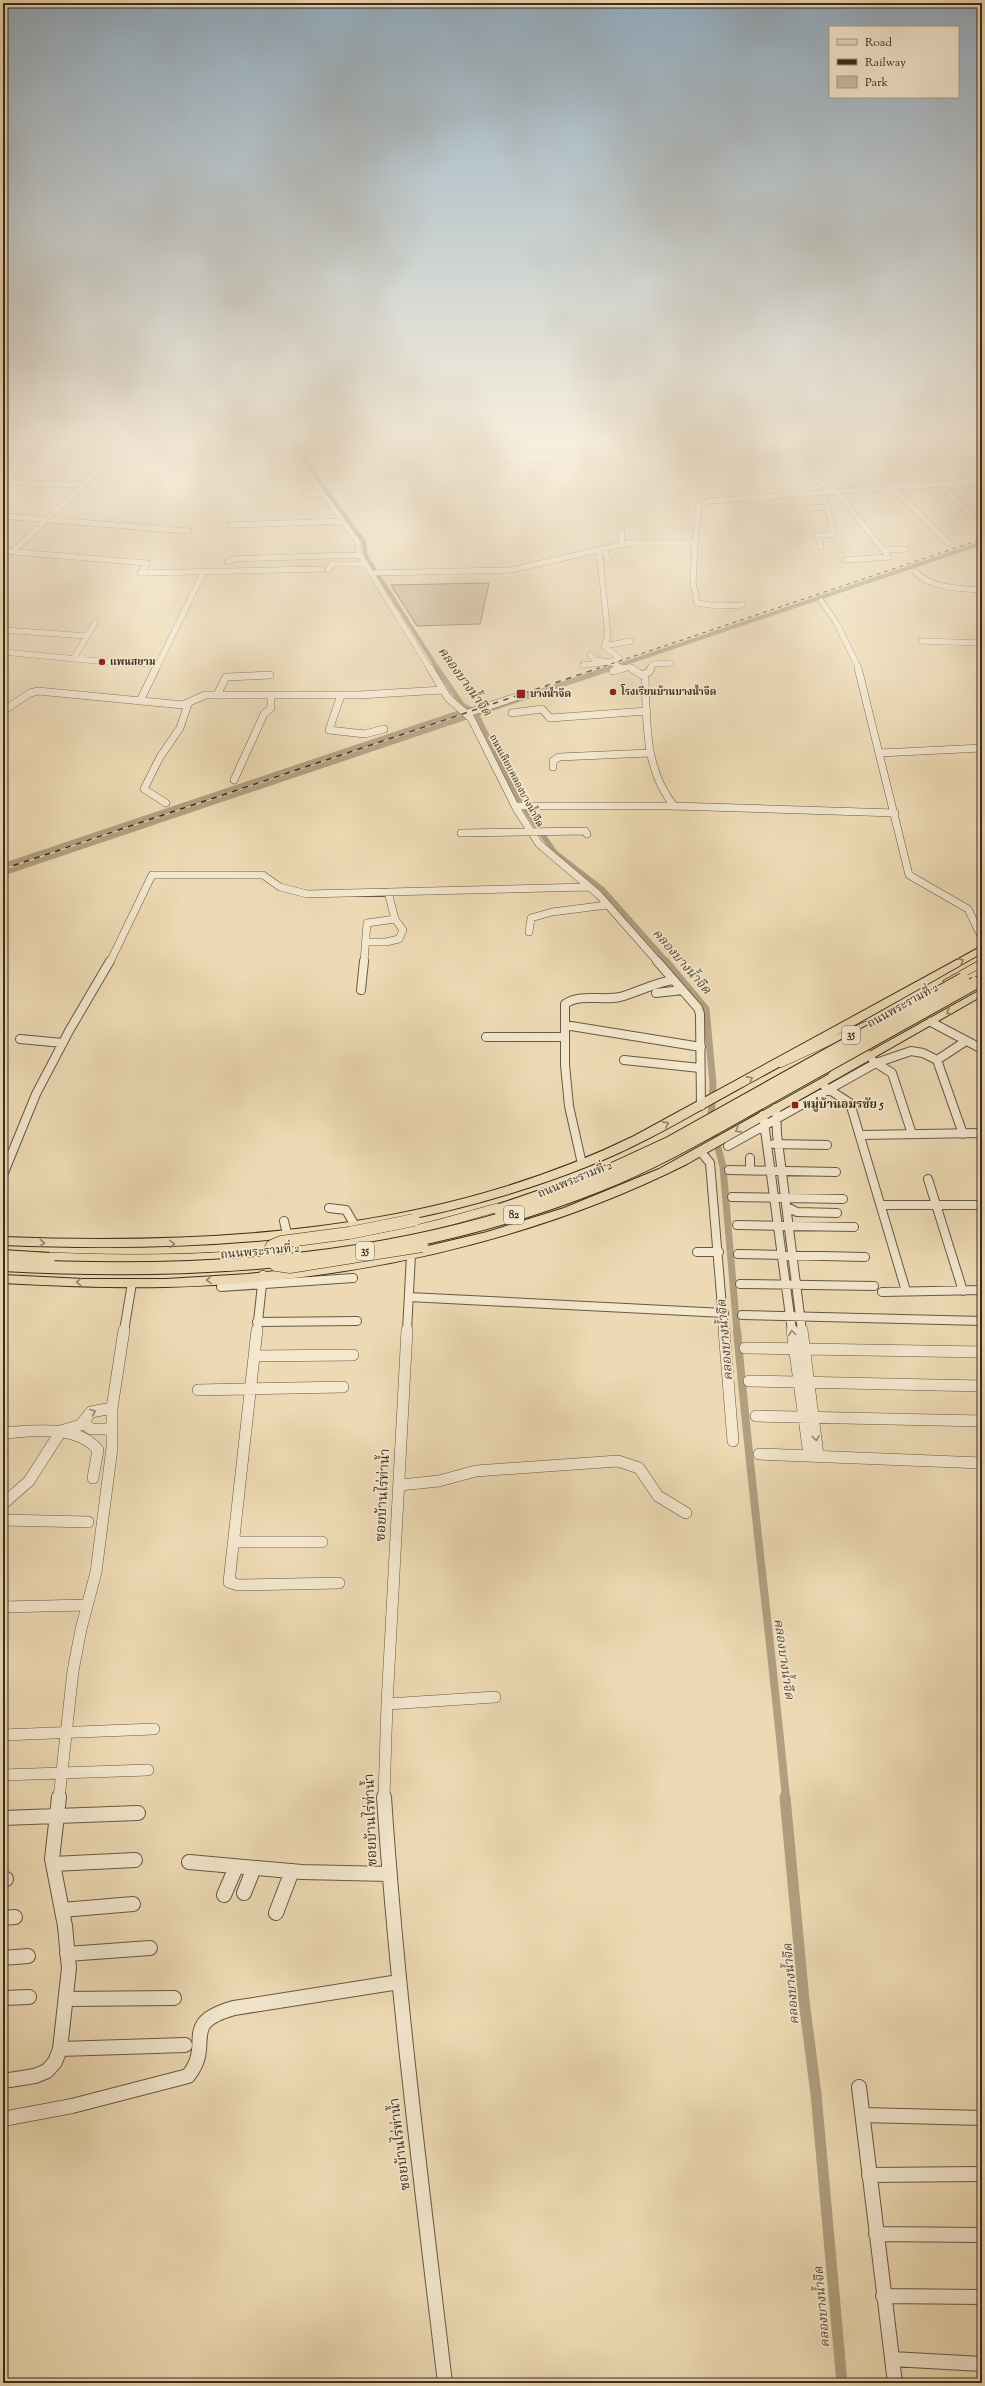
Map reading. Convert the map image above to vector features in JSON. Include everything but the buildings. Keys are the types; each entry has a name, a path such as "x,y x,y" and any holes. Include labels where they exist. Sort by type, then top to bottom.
{"highway":[{"path":"978,981 982,963"},
{"name":"ถนนพระรามที่ 2","path":"3,1255 102,1259 216,1256 317,1246 400,1232 490,1211 558,1188 629,1157 702,1109 720,1108 982,963"},
{"name":"82","path":"3,1266 114,1270 244,1265 385,1246 495,1221 574,1195 660,1158 978,981 982,968"},
{"name":"82","path":"3,1255 134,1262 274,1254 396,1235 506,1208 593,1178 663,1146 978,981"},
{"name":"ถนนพระรามที่ 2","path":"3,1266 92,1271 212,1269 320,1258 414,1242 504,1219 576,1195 672,1151 978,981"},
{"path":"778,1064 883,1017"},
{"path":"834,1075 851,1059 892,1034 899,1027 900,1023"}],"main road":[{"name":"ถนนพระรามที่ 2","path":"3,1241 97,1245 139,1245 287,1234 354,1224 455,1205 517,1188 582,1164 702,1109 722,1094 982,949"},
{"name":"ถนนพระรามที่ 2","path":"3,1279 132,1283 262,1280 412,1254 457,1244 554,1215 615,1192 704,1150 765,1130 776,1108 824,1086 834,1075 872,1060 931,1022 978,981"},
{"path":"631,1142 594,1164 483,1204 349,1233 281,1242 272,1246 267,1256 276,1265 290,1267 422,1246 535,1216 666,1169"}],"street":[{"path":"3,561 17,548"},
{"name":"ถนนเลียบคลองบางน้ำจืด","path":"359,548 360,555 365,564 372,573 443,690 450,700 470,718 516,806 546,852 589,887 607,905 699,1011 702,1022 700,1068 702,1109"},
{"path":"372,573 511,570 605,548"},
{"path":"695,548 693,583 697,603 717,606 743,605"},
{"path":"884,550 906,549"},
{"path":"599,550 605,551 608,560"},
{"path":"599,550 608,636 605,647"},
{"path":"845,560 888,556 884,550"},
{"path":"3,551 147,563 140,573 325,570 332,564 365,564"},
{"path":"228,562 234,559 360,555"},
{"path":"915,572 918,576 936,585 982,590"},
{"path":"141,699 203,573"},
{"path":"821,601 836,622 861,674 911,878 968,909 982,938"},
{"path":"73,659 95,623"},
{"path":"3,630 87,636"},
{"path":"631,641 605,647 590,654 595,660 630,668 642,675 646,680 649,753 663,792 674,806"},
{"path":"921,641 982,643"},
{"path":"605,647 619,658 616,666"},
{"path":"3,652 73,659 158,664"},
{"path":"583,665 591,663 599,666 616,666"},
{"path":"642,675 649,672 653,664 671,663"},
{"path":"218,693 226,676 270,676"},
{"path":"166,803 144,789 160,757 180,728 188,704 198,695 218,693 341,695 443,690"},
{"path":"3,710 30,693 38,691 188,704"},
{"path":"234,780 264,714 271,708 271,695"},
{"path":"341,695 340,703 329,730 365,734 384,729"},
{"path":"468,713 516,697"},
{"path":"538,706 546,716 550,718 647,711"},
{"path":"523,708 528,709 538,706"},
{"path":"512,713 538,706"},
{"path":"880,753 982,748"},
{"path":"554,767 553,761 559,757 649,753"},
{"path":"516,806 674,806 895,813"},
{"path":"461,833 544,833 585,831 587,834"},
{"path":"3,1175 36,1094 63,1043 119,946 152,875 263,875 280,887 298,893 589,887"},
{"path":"366,942 386,942 399,939 403,930 395,919 388,892"},
{"path":"528,932 530,919 552,912 607,905"},
{"path":"361,990 367,923 395,919"},
{"path":"582,1164 569,1106 565,1065 564,1007 569,1000 619,997 656,983 673,980"},
{"path":"656,994 682,990"},
{"path":"931,1022 982,1049"},
{"path":"571,1026 701,1047"},
{"path":"486,1037 565,1037"},
{"path":"20,1039 63,1043"},
{"path":"937,1060 966,1041"},
{"path":"765,1130 776,1119 824,1086 872,1060 912,1051 923,1053 937,1060 963,1134"},
{"path":"624,1060 700,1068"},
{"path":"872,1060 892,1073 912,1134"},
{"path":"824,1086 850,1103 906,1291"},
{"path":"776,1108 778,1139 800,1316 799,1349"},
{"path":"765,1130 778,1139 827,1145"},
{"path":"765,1130 790,1316 799,1349 813,1455"},
{"path":"860,1135 982,1133"},
{"path":"704,1150 710,1163 719,1252 734,1441"},
{"path":"750,1158 750,1170"},
{"path":"729,1170 836,1172"},
{"path":"928,1179 963,1291"},
{"path":"732,1197 774,1198 786,1202 843,1199"},
{"path":"786,1202 797,1212 837,1213"},
{"path":"881,1205 982,1205"},
{"path":"329,1208 346,1210 354,1224"},
{"path":"284,1221 287,1234"},
{"path":"736,1225 854,1227"},
{"path":"696,1252 719,1252"},
{"name":"ซอยบ้านไร่ท่าน้ำ","path":"412,1254 387,1704 384,1793 389,1874 399,1982 416,2146 445,2383"},
{"path":"738,1254 865,1257"},
{"path":"220,1287 262,1280 353,1278"},
{"path":"262,1280 234,1542 228,1576 229,1582 232,1584 339,1583"},
{"path":"6,2080 35,2076 46,2071 55,2062 60,2048 69,1968 62,1910 53,1864 54,1831 63,1772 73,1671 87,1605 96,1572 110,1467 112,1408 132,1283"},
{"path":"740,1284 796,1285 906,1291 982,1290"},
{"path":"409,1297 724,1313"},
{"path":"742,1315 982,1321"},
{"path":"257,1322 357,1321"},
{"path":"745,1348 982,1352"},
{"path":"254,1356 353,1355"},
{"path":"749,1381 982,1386"},
{"path":"198,1390 343,1387"},
{"path":"84,1424 85,1416 93,1411 112,1408"},
{"path":"756,1416 982,1421"},
{"path":"84,1424 85,1427 94,1430 111,1429"},
{"path":"3,1433 61,1431 84,1424"},
{"path":"61,1431 93,1442 96,1445 98,1450 93,1478"},
{"path":"3,1504 23,1489 36,1475 61,1431"},
{"path":"759,1454 982,1463"},
{"path":"400,1485 439,1481 476,1471 618,1461 631,1463 641,1470 654,1492 663,1501 686,1513"},
{"path":"3,1520 88,1522"},
{"path":"234,1542 322,1542"},
{"path":"3,1607 87,1605"},
{"path":"387,1704 495,1697"},
{"path":"3,1735 154,1729"},
{"path":"3,1775 148,1770"},
{"path":"3,1818 138,1813"},
{"path":"53,1864 135,1860"},
{"path":"189,1862 292,1871 389,1874"},
{"path":"224,1895 236,1867"},
{"path":"244,1893 254,1868"},
{"path":"276,1913 292,1871"},
{"path":"62,1910 133,1904"},
{"path":"67,1954 150,1948"},
{"path":"3,1958 28,1956"},
{"path":"3,2119 72,2106 188,2076 193,2072 197,2062 201,2028 204,2020 212,2013 234,2008 399,1982"},
{"path":"3,1998 28,1997"},
{"path":"66,1999 174,1998"},
{"path":"60,2048 185,2045"},
{"path":"859,2087 894,2383"},
{"path":"863,2115 982,2118"},
{"path":"869,2175 982,2174"},
{"path":"876,2234 982,2235"},
{"path":"883,2296 982,2297"},
{"path":"892,2359 982,2364"}],"green space":[{"path":"489,583 480,624 417,626 391,585"}],"waterway":[{"name":"คลองบางน้ำจืด","path":"365,548 366,556 438,669"},
{"path":"608,669 966,548"},
{"name":"คลองบางน้ำจืด","path":"437,668 463,706 476,714"},
{"path":"476,714 611,668"},
{"path":"3,866 468,710"},
{"path":"3,873 476,714"},
{"name":"คลองบางน้ำจืด","path":"476,714 517,797 555,853 603,890 667,962"},
{"name":"คลองบางน้ำจืด","path":"666,961 706,1009 713,1084 711,1120 723,1167 737,1331"},
{"name":"คลองบางน้ำจืด","path":"737,1330 748,1447 786,1798"},
{"name":"คลองบางน้ำจืด","path":"785,1797 804,2001 816,2094 842,2383"}],"railway":[{"path":"596,669 954,548"},
{"path":"3,869 599,668"}],"place":[{"name":"แพนสยาม","path":"102,662"},
{"name":"โรงเรียนบ้านบางนํ้าจืด","path":"613,692"},
{"name":"บางน้ำจืด","path":"521,694"},
{"name":"หมู่บ้านอมรชัย 5","path":"795,1105"}]}
